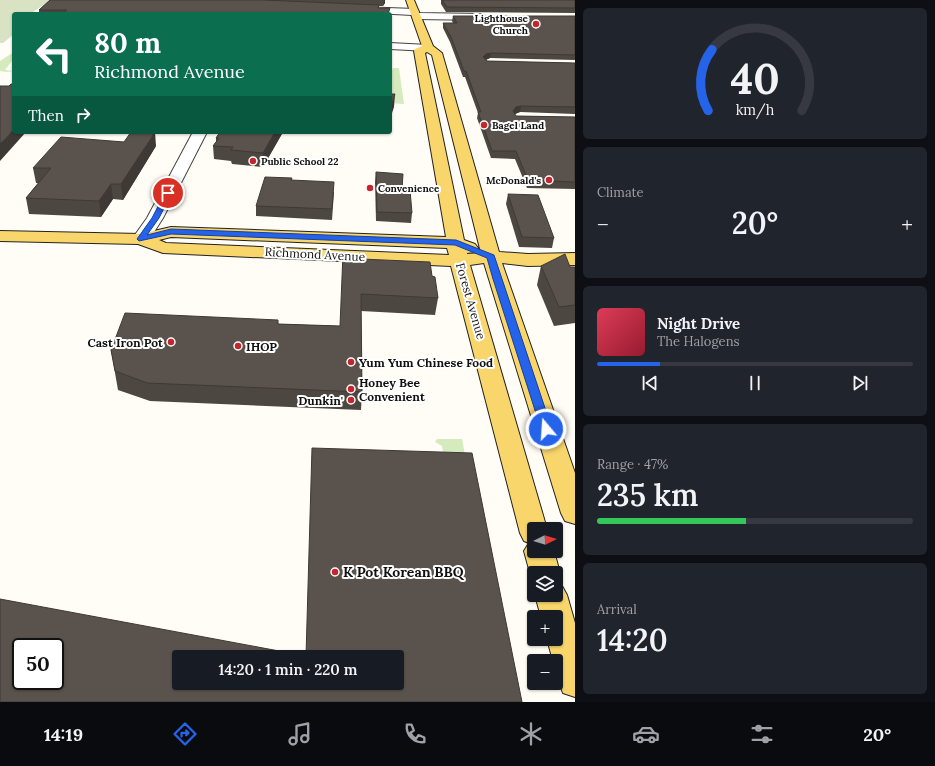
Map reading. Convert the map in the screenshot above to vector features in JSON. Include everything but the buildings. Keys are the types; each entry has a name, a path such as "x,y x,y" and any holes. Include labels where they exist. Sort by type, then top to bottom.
{"main road":[{"path":"410,0 428,48 437,53 497,279 575,513"},
{"name":"Forest Avenue","path":"428,48 420,51 458,252 531,522"},
{"name":"Richmond Avenue","path":"0,236 141,239 163,248 458,252 491,257 528,260 575,259"},
{"path":"553,602 575,681"}],"street":[{"path":"353,9 391,12"},
{"path":"392,12 492,17"},
{"path":"392,46 428,48"},
{"path":"141,239 155,218 199,134"}],"green space":[{"path":"0,0 51,0 33,12 12,12 12,36 3,43 0,43"},
{"path":"12,53 12,61 5,70 12,71 0,71 0,61"},
{"path":"393,68 399,68 404,104 392,103"},
{"path":"437,439 462,439 468,471 446,471 442,446 435,442"}],"place":[{"name":"Lighthouse Church","path":"536,24"},
{"name":"Bagel Land","path":"484,125"},
{"name":"Public School 22","path":"253,161"},
{"name":"McDonald's","path":"549,180"},
{"name":"Convenience","path":"370,188"},
{"name":"Cast Iron Pot","path":"171,342"},
{"name":"IHOP","path":"238,346"},
{"name":"Yum Yum Chinese Food","path":"351,362"},
{"name":"Honey Bee Convenient","path":"351,389"},
{"name":"Dunkin'","path":"351,400"},
{"name":"K Pot Korean BBQ","path":"335,572"}],"route":[{"path":"168,193 155,218 141,239 171,232 456,242 491,257 546,429"}]}
